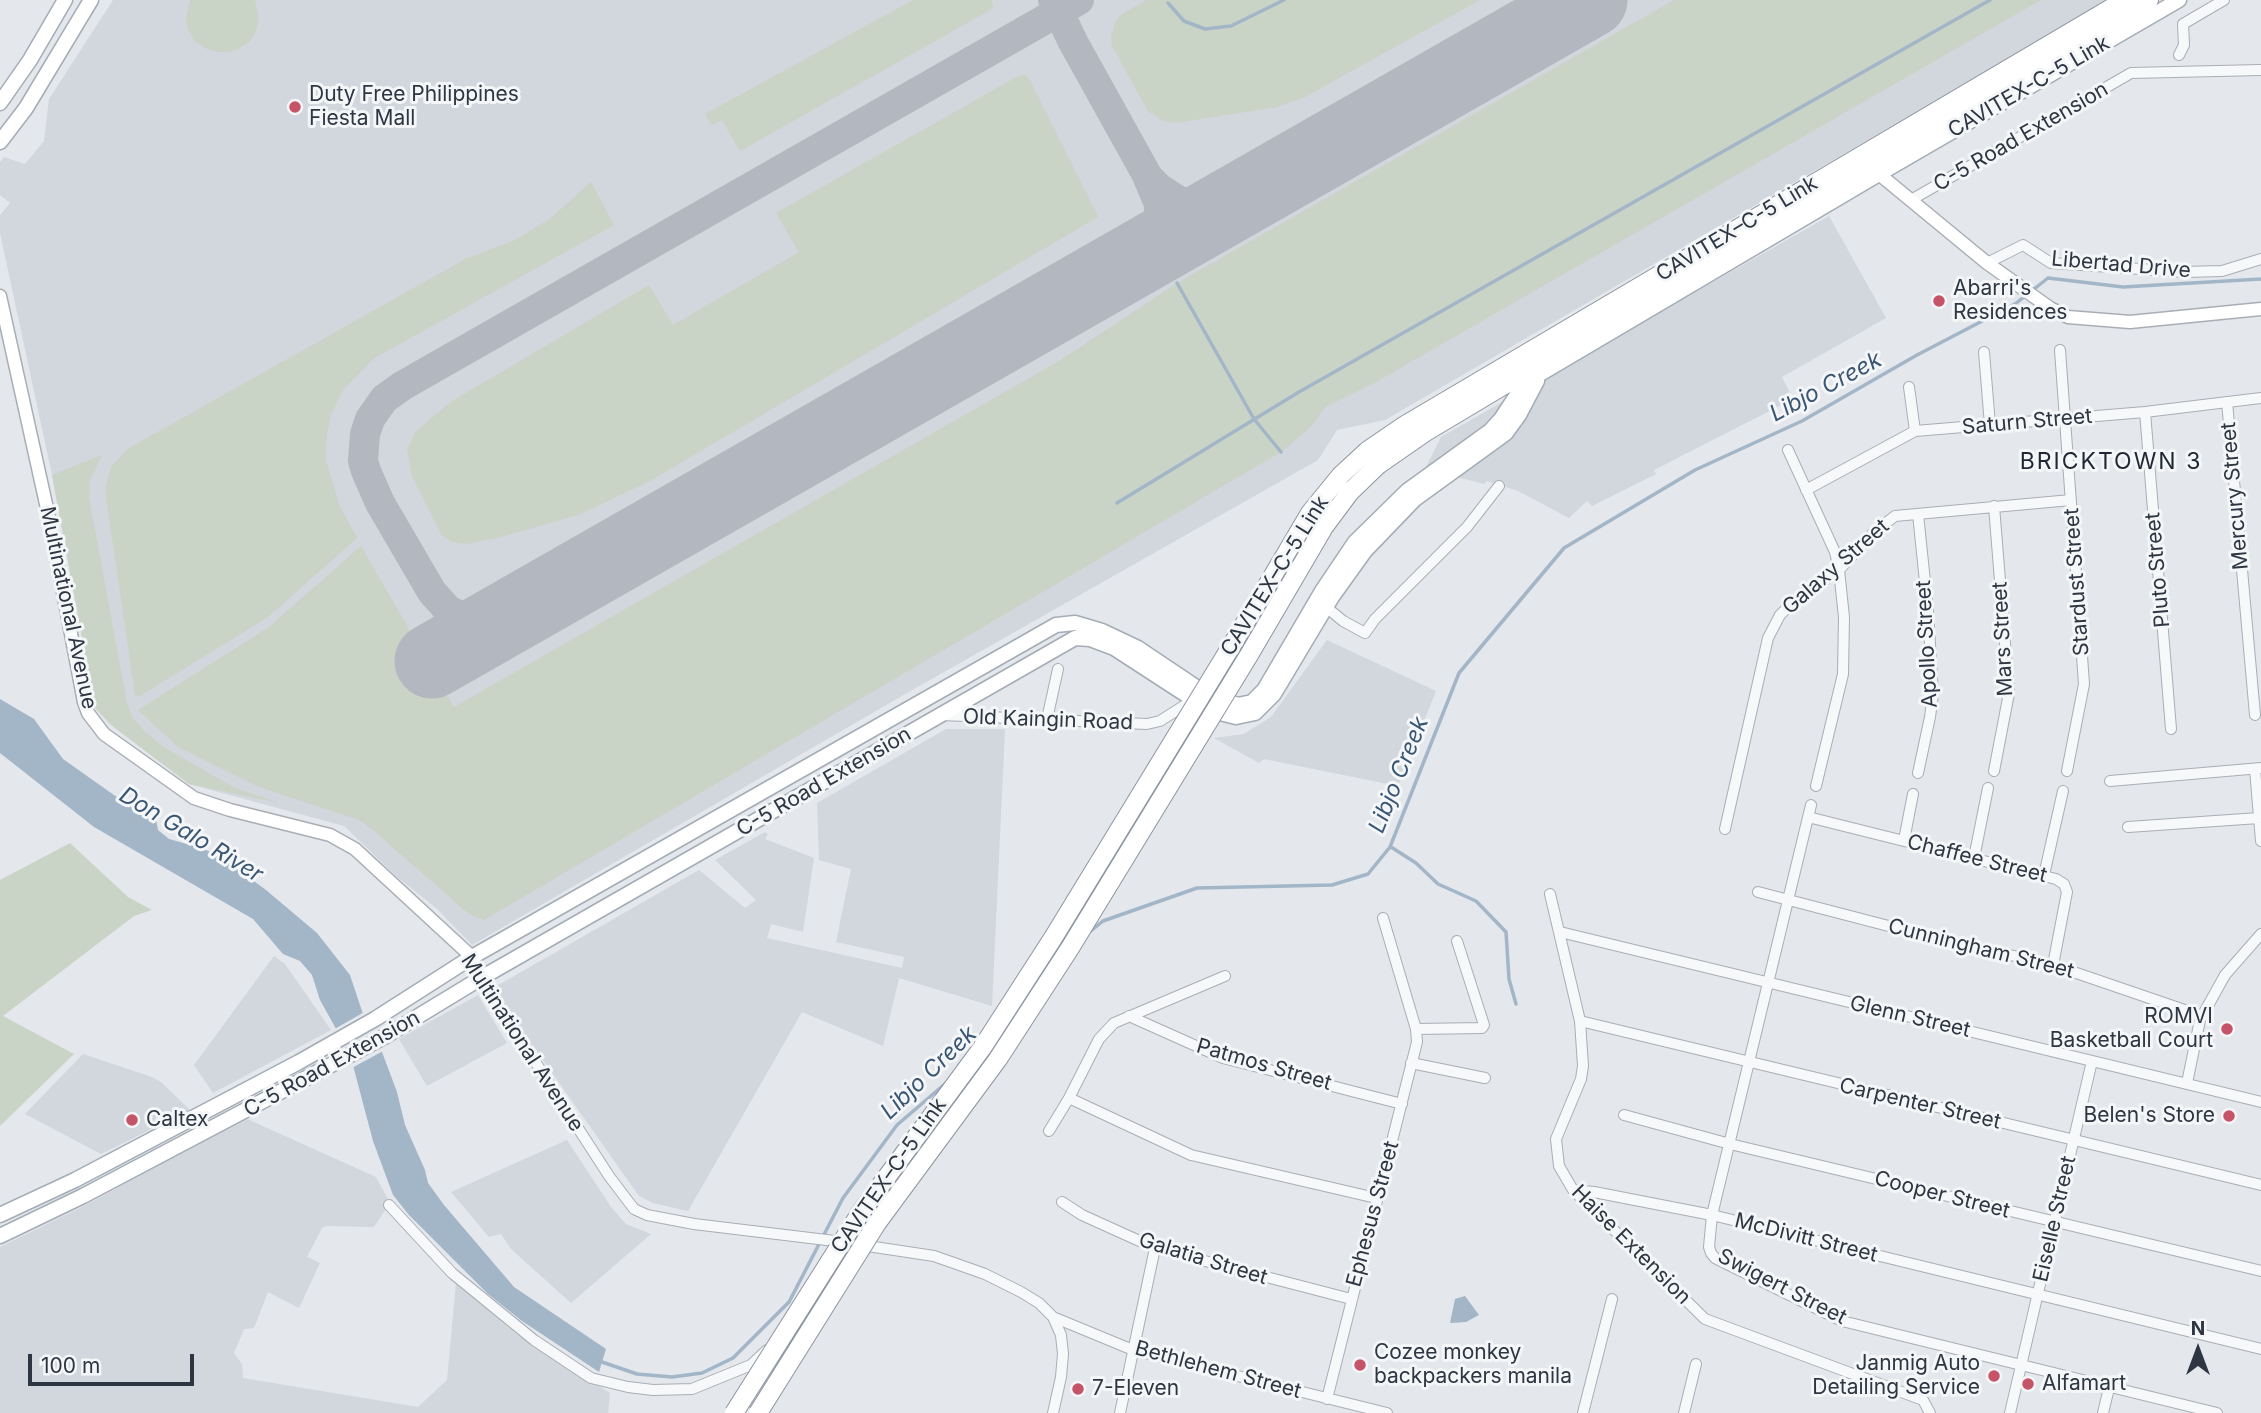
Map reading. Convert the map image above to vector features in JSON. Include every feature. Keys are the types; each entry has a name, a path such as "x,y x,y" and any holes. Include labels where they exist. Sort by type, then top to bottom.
{"highway":[{"name":"CAVITEX–C-5 Link","path":"758,1413 877,1223 998,1059 1070,948 1250,655 1324,527 1373,458 1405,425 2125,0"},
{"name":"CAVITEX–C-5 Link","path":"734,1413 861,1212 982,1048 1053,937 1310,513 1341,475 1404,446 2149,0"}],"main road":[{"path":"0,103 30,60 65,0"},
{"path":"0,142 26,107 91,0"},
{"name":"CAVITEX-C-5 Link","path":"1879,174 2179,0"},
{"name":"C-5 Road Extension","path":"0,1215 75,1180 333,1043 471,957 1056,625 1075,623 1102,631 1138,648 1208,695 1238,705 1252,702 1267,684 1322,590 1355,542 1407,491 1490,431 1518,393 1541,374 1879,174"},
{"name":"C-5 Road Extension","path":"0,1236 83,1196 341,1061 938,715 1078,637 1125,653 1194,700 1236,717 1252,715 1277,689 1326,607 1365,551 1396,518 1441,479 1506,433 1541,374"},
{"path":"75,1180 83,1196"}],"street":[{"path":"2179,55 2184,45 2183,24 2224,0"},
{"name":"C-5 Road Extension","path":"1911,200 2131,73 2261,70"},
{"path":"1879,174 1987,263 2050,308 2068,317 2130,322 2261,309"},
{"name":"Libertad Drive","path":"1987,263 2023,245 2051,263 2185,272 2222,271 2261,259"},
{"name":"Multinational Avenue","path":"0,296 50,523 84,702 95,723 114,741 194,799 342,840 355,849 471,957 481,978 550,1086 622,1196 634,1209 647,1215 694,1224 934,1256 1021,1292 1039,1303 1053,1317"},
{"name":"Stardust Street","path":"2060,350 2084,684 2067,771"},
{"path":"1984,352 1990,425"},
{"path":"1909,387 1915,431"},
{"name":"Saturn Street","path":"1807,490 1915,431 2145,412 2261,398"},
{"name":"Mercury Street","path":"2227,402 2255,715"},
{"name":"Pluto Street","path":"2145,412 2171,729"},
{"path":"1788,450 1835,552 1839,570 1845,643 1843,674 1816,786"},
{"path":"1326,607 1343,621 1365,633 1466,527 1499,486"},
{"name":"Galaxy Street","path":"1725,829 1768,638 1774,624 1789,606 1839,570 1884,523 1895,516 2071,500"},
{"name":"Mars Street","path":"1994,506 2008,693 1994,771"},
{"name":"Apollo Street","path":"1918,514 1933,694 1918,774"},
{"path":"1047,719 1058,669"},
{"name":"Old Kaingin Road","path":"938,715 1147,724 1160,721 1194,700"},
{"path":"2110,781 2258,768 2261,841"},
{"path":"1974,858 1988,788"},
{"path":"2044,875 2063,791"},
{"path":"1904,840 1913,793"},
{"name":"Swigert Street","path":"1811,804 1712,1215 1709,1247 1715,1258 1830,1316 1882,1332 2217,1413"},
{"name":"Chaffee Street","path":"1808,817 2044,875 2064,884 2067,892 2053,965"},
{"path":"2128,827 2259,818"},
{"name":"Cunningham Street","path":"1758,892 1923,935 2053,965 2202,1016"},
{"name":"Haise Extension","path":"1550,894 1580,1021 1583,1066 1581,1079 1556,1139 1559,1167 1573,1190 1705,1319 1923,1400 1929,1410"},
{"path":"1383,918 1416,1029 1482,1028 1484,1025 1457,941"},
{"name":"Glenn Street","path":"1560,932 2261,1102"},
{"path":"2187,1083 2202,1016 2225,975 2250,944 2261,936"},
{"path":"1049,1131 1099,1039 1114,1023 1225,976"},
{"name":"Patmos Street","path":"1129,1016 1223,1058 1402,1104"},
{"name":"Carpenter Street","path":"1580,1021 2261,1185"},
{"name":"Ephesus Street","path":"1327,1398 1417,1042 1416,1029"},
{"name":"Eiselle Street","path":"2010,1413 2092,1061"},
{"path":"1411,1063 1485,1078"},
{"path":"1069,1098 1191,1155 1376,1198"},
{"name":"Cooper Street","path":"1624,1115 2055,1223 2261,1271"},
{"name":"McDivitt Street","path":"1573,1190 1712,1215 2261,1349"},
{"name":"Galatia Street","path":"1062,1202 1082,1215 1155,1248 1351,1298"},
{"path":"389,1205 452,1273 534,1340 591,1378 653,1390 692,1389 751,1365 803,1312 829,1295 854,1244"},
{"path":"1120,1413 1155,1248"},
{"path":"1583,1413 1612,1299"},
{"path":"1053,1317 1061,1335 1063,1354 1053,1413"},
{"name":"Bethlehem Street","path":"1053,1317 1133,1350 1387,1413"},
{"path":"1684,1413 1696,1364"},
{"path":"2103,1413 2109,1388"}],"shaded area":[{"path":"113,0 2109,0 1385,420 1337,430 1318,460 900,697 472,945 436,908 396,876 344,826 189,784 111,725 95,708 52,475 0,233 0,215 10,203 0,195 0,162 4,157 25,164 44,141 49,99"},
{"path":"1829,216 1886,318 1782,377 1793,399 1654,470 1656,474 1592,506 1587,501 1569,518 1518,491 1487,481 1484,484 1425,469 1441,437"},
{"path":"1327,640 1436,691 1398,786 1264,759 1259,763 1214,738 1244,734 1271,717"},
{"path":"946,729 1005,729 992,1006 899,978 883,1046 802,1012 688,1211 653,1203 639,1196 533,1046 495,987 699,870 745,908 756,900 715,860 765,832 768,834 765,839 814,858 803,932 771,924 767,938 902,968 904,957 836,942 851,869 819,860 817,803"},
{"path":"274,956 285,964 331,1030 213,1093 194,1065"},
{"path":"478,995 507,1043 427,1086 399,1039"},
{"path":"83,1054 152,1077 161,1082 190,1110 101,1154 25,1114"},
{"path":"245,1118 376,1177 390,1203 374,1227 322,1228 307,1257 320,1263 299,1308 268,1292 254,1328 244,1329 234,1353 242,1364 243,1378 418,1407 447,1380 456,1283 515,1333 610,1393 608,1413 0,1413 0,1247 86,1205"},
{"path":"567,1140 611,1207 626,1224 651,1234 571,1303 511,1249 501,1234 489,1237 451,1192"}],"green space":[{"path":"190,0 255,0 259,19 256,31 250,41 229,52 205,48 195,41 188,30 186,18"},
{"path":"913,0 991,0 994,8 740,151 722,120 712,125 705,114"},
{"path":"1146,0 1480,0 1305,97 1277,107 1176,123 1163,121 1148,111 1112,46 1111,36 1116,21"},
{"path":"1674,0 2041,0 1376,382 1325,407 1310,428 1281,452 484,920 469,914 359,820 259,787 178,747 138,710 269,627 361,546 454,707 1059,361 1177,283"},
{"path":"1025,75 1098,217 650,481 578,515 501,537 468,544 452,542 442,536 412,476 407,449 416,431 452,401 649,285 673,325 799,252 776,213 1018,76"},
{"path":"591,182 614,225 373,359 343,390 331,415 326,460 339,504 357,538 268,617 140,696 135,695 105,490 111,467 129,448 467,258 515,240 551,218"},
{"path":"102,455 90,480 89,497 127,703 133,718 165,748 235,788 279,803 189,784 111,725 95,708 52,475"},
{"path":"70,843 128,897 152,910 134,916 3,1016 74,1054 0,1126 0,880"}],"water":[{"path":"0,699 34,719 63,759 121,800 156,819 158,830 169,839 220,856 317,933 350,975 363,1014 382,1052 397,1092 405,1125 428,1183 514,1287 606,1349 599,1372 522,1321 488,1294 409,1215 393,1195 373,1141 350,1054 320,1000 312,975 300,961 283,954 253,919 94,827 0,753"},
{"path":"1465,1296 1479,1315 1466,1322 1450,1323 1455,1299"}],"pier":[{"path":"366,1011 385,1050 350,1069 347,1055 333,1030"}],"waterway":[{"path":"1168,3 1184,21 1205,29 1231,26 1284,0"},
{"path":"1117,503 1299,392 1990,0"},
{"name":"Libjo Creek","path":"1087,934 1103,921 1197,888 1332,885 1368,874 1390,847 1459,673 1564,548 1695,470 1802,421 1917,355 2015,304 2048,278 2123,287 2261,279"},
{"path":"1177,283 1254,419 1281,452"},
{"path":"1391,847 1416,863 1438,884 1476,901 1506,932 1509,979 1516,1004"},
{"name":"Libjo Creek","path":"1026,995 1041,977"},
{"name":"Libjo Creek","path":"602,1362 637,1374 672,1377 702,1373 733,1358 789,1302 843,1198 897,1125 946,1083"}],"taxiway":[{"path":"1053,0 1073,42 1148,177 1159,188 1179,201 1201,206 1231,201 1254,192"},
{"path":"522,609 486,620 472,620 449,611 432,592 380,503 363,461 365,434 370,419 384,399 402,386 1079,0"},
{"path":"1132,261 1148,247 1159,219 1159,204 1148,178"}],"runway":[{"path":"432,661 1590,0"}],"place":[{"name":"Duty Free Philippines Fiesta Mall","path":"295,107"},
{"name":"Abarri's Residences","path":"1939,301"},
{"name":"ROMVI Basketball Court","path":"2227,1029"},
{"name":"Belen's Store","path":"2229,1116"},
{"name":"Caltex","path":"132,1120"},
{"name":"Cozee monkey backpackers manila","path":"1360,1365"},
{"name":"Janmig Auto Detailing Service","path":"1994,1376"},
{"name":"Alfamart","path":"2028,1384"},
{"name":"7-Eleven","path":"1078,1389"}],"district":[{"name":"BRICKTOWN 3","path":"2111,462"}],"water label":[{"name":"Don Galo River","path":"191,835"}]}
